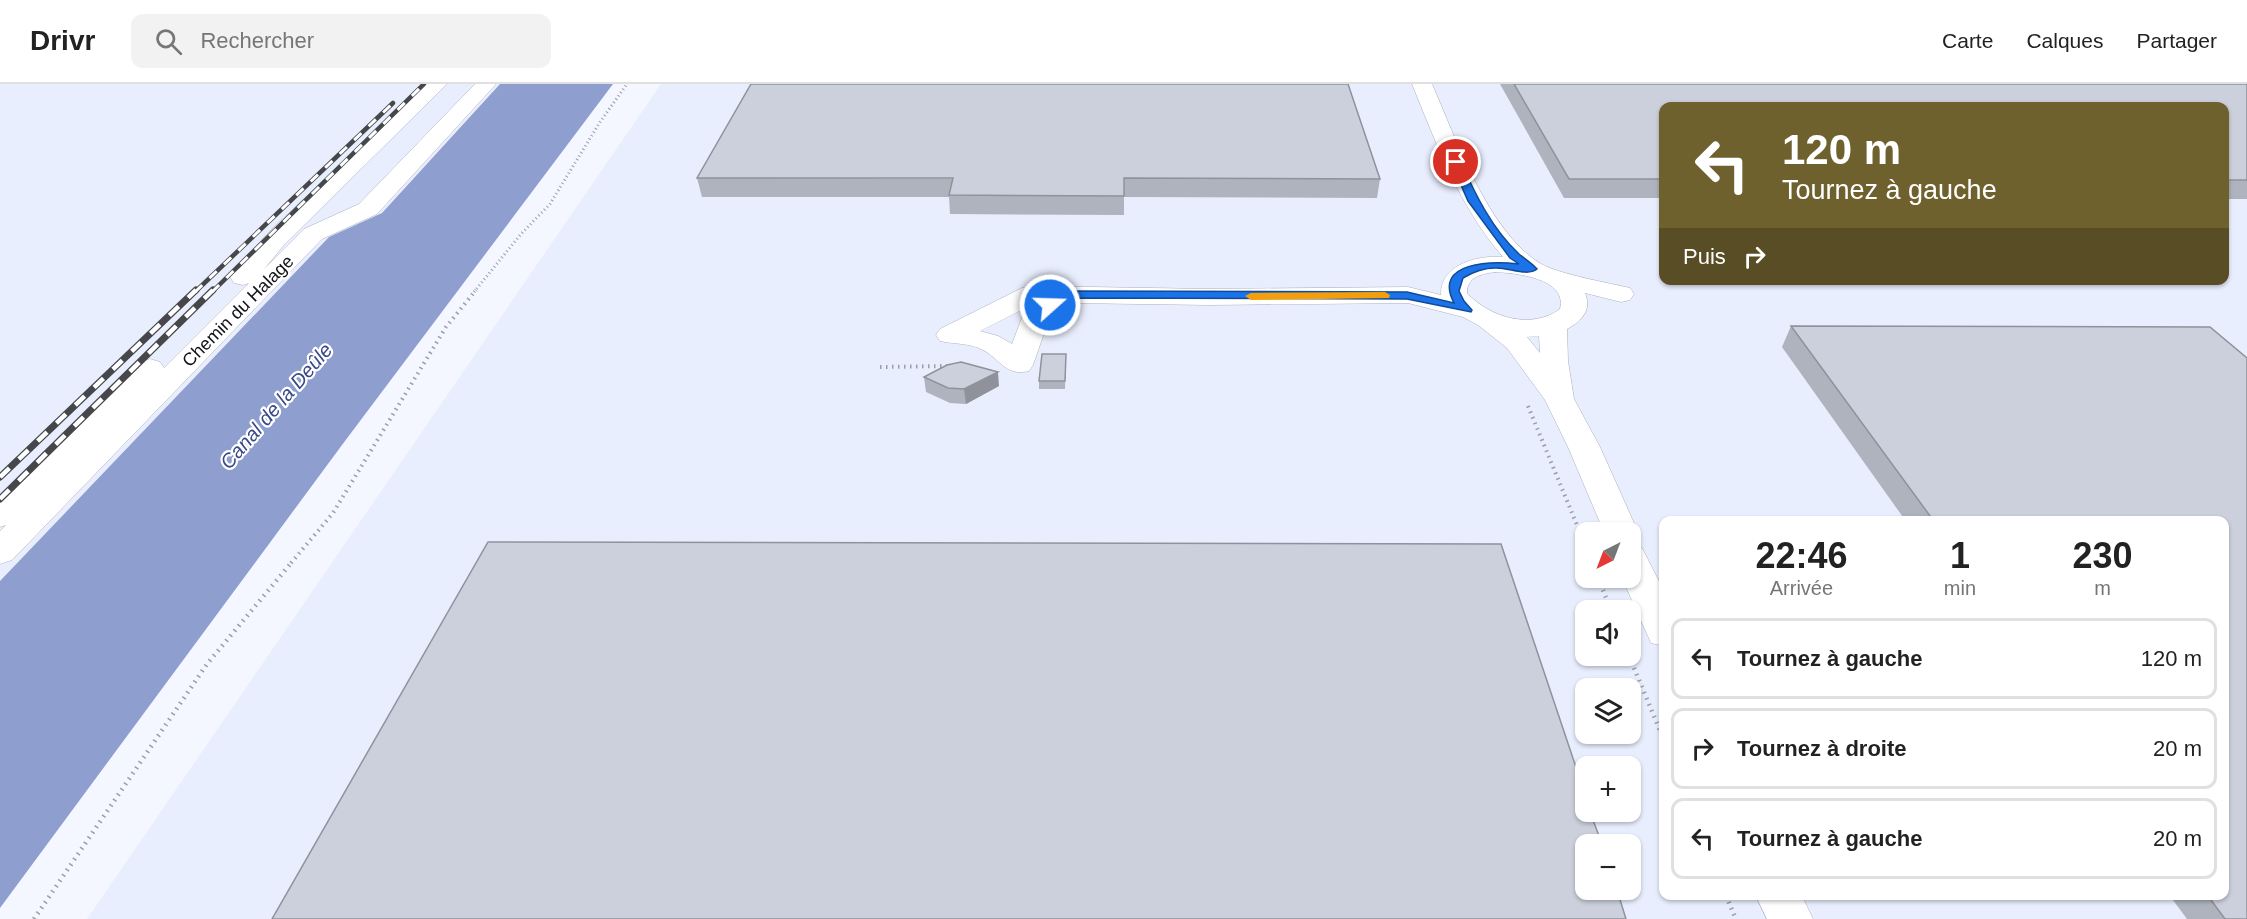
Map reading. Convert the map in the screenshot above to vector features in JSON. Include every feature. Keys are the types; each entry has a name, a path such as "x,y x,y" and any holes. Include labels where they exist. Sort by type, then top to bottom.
{"street":[{"path":"0,516 256,263 274,240 437,84"},
{"name":"Chemin du Halage","path":"0,552 313,234 368,209 486,84"},
{"path":"1422,84 1473,201 1480,241 1478,256 1462,276 1454,295 1517,342 1560,399 1617,522"},
{"path":"1473,201 1514,255 1565,285 1573,294 1564,316 1554,361 1560,399"},
{"path":"1063,295 1407,295 1518,327 1564,316 1621,294 1542,272 1495,264 1407,295"},
{"path":"1641,581 1659,622"},
{"path":"1781,900 1790,919"}],"path":[{"path":"34,919 207,664 333,513 446,327 521,234 550,204 600,122 627,84"},
{"path":"880,367 950,366"},
{"path":"1525,397 1576,522"},
{"path":"1633,666 1659,728"},
{"path":"1728,900 1736,919"}],"shaded area":[{"path":"0,84 500,84 382,213 329,237 0,581"},
{"path":"661,84 2247,84 2247,919 87,919"}],"water":[{"name":"Canal de la Deûle","path":"500,84 613,84 342,445 0,908 0,581 329,237 382,213"}],"building":[{"path":"751,84 1348,84 1380,179 1124,178 1124,196 949,195 953,178 697,178"},
{"path":"1514,84 2247,84 2247,180 2229,180 2229,102 1659,102 1659,179 1569,179"},
{"path":"1791,326 2210,327 2247,358 2247,919 2225,919 2211,900 2229,900 2229,516 1930,516"},
{"path":"1042,354 1066,354 1065,381 1039,381"},
{"path":"961,362 998,372 964,389 948,388 924,377 947,365"},
{"path":"488,542 1501,544 1575,764 1575,822 1594,822 1598,834 1575,834 1575,900 1620,900 1626,919 272,919"}],"railway":[{"path":"212,292 424,84"},
{"path":"195,292 393,103"},
{"path":"0,477 196,290"},
{"path":"0,499 213,290"}],"slow traffic":[{"path":"1251,296 1385,295"}],"route":[{"path":"1050,305 1063,295 1209,297 1407,295 1467,310 1459,303 1453,291 1454,282 1460,275 1470,269 1495,264 1532,269 1514,255 1473,201 1456,162"}]}
